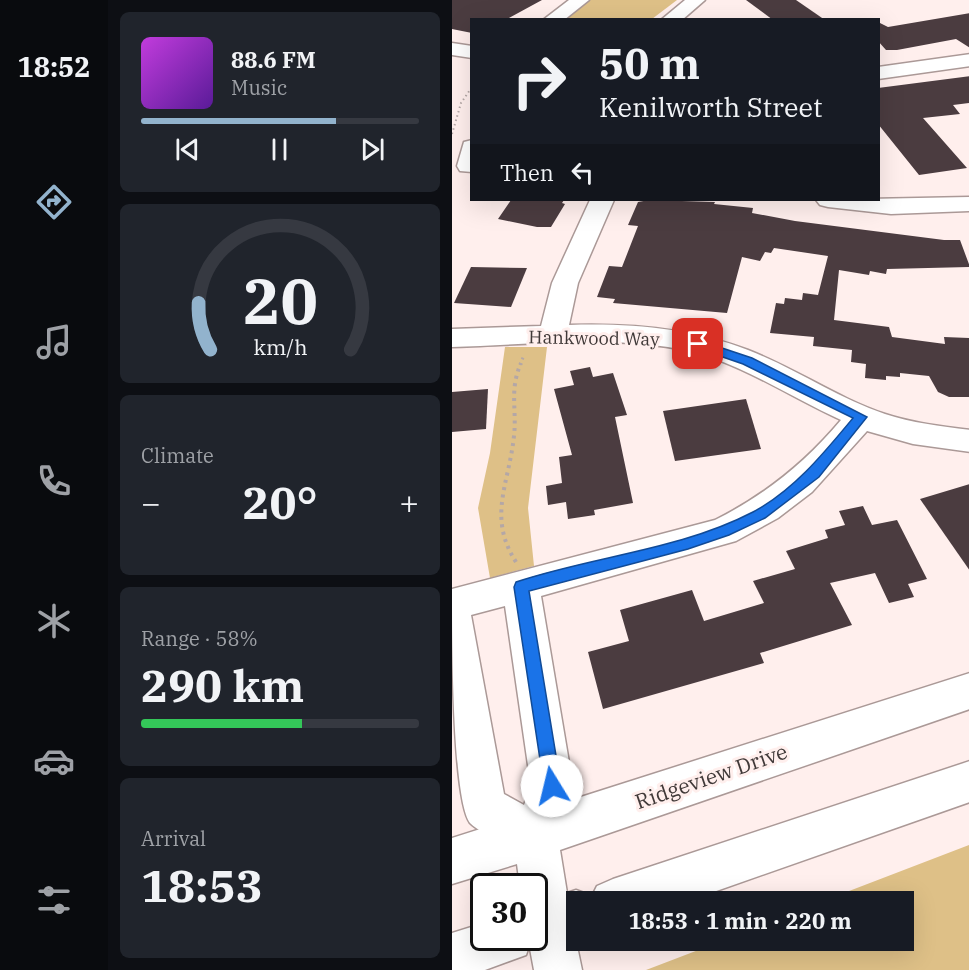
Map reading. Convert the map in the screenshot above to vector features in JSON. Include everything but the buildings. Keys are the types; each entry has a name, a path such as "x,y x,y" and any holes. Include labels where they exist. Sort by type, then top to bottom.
{"street":[{"path":"555,18 580,0"},
{"path":"673,18 696,0"},
{"path":"452,49 470,52"},
{"path":"880,73 970,60"},
{"path":"543,336 555,320 565,282 602,201"},
{"path":"837,201 891,207 970,204"},
{"name":"Hankwood Way","path":"452,338 642,336 698,344 747,361 861,417 897,429 970,441"},
{"path":"452,605 688,543 724,531 760,514 814,473 861,417"},
{"path":"527,585 552,786 535,836 538,873"},
{"path":"452,612 485,807 535,836"},
{"name":"Ridgeview Drive","path":"452,861 535,836 970,691"},
{"path":"647,891 770,851 970,781"},
{"path":"548,942 558,970"},
{"path":"452,957 470,951"}],"path":[{"path":"452,134 461,103 470,90"},
{"path":"527,585 512,557 500,521 500,504 514,440 512,394 515,377 543,336"}],"shaded area":[{"path":"588,0 677,0 653,18 563,18"},
{"path":"505,347 547,347 528,508 534,566 490,578 478,508 490,453"},
{"path":"969,845 969,970 646,970 696,951 914,951 914,891 849,891"}],"route":[{"path":"552,786 521,587 688,543 724,531 760,514 814,473 861,417 747,361 698,344"}]}
